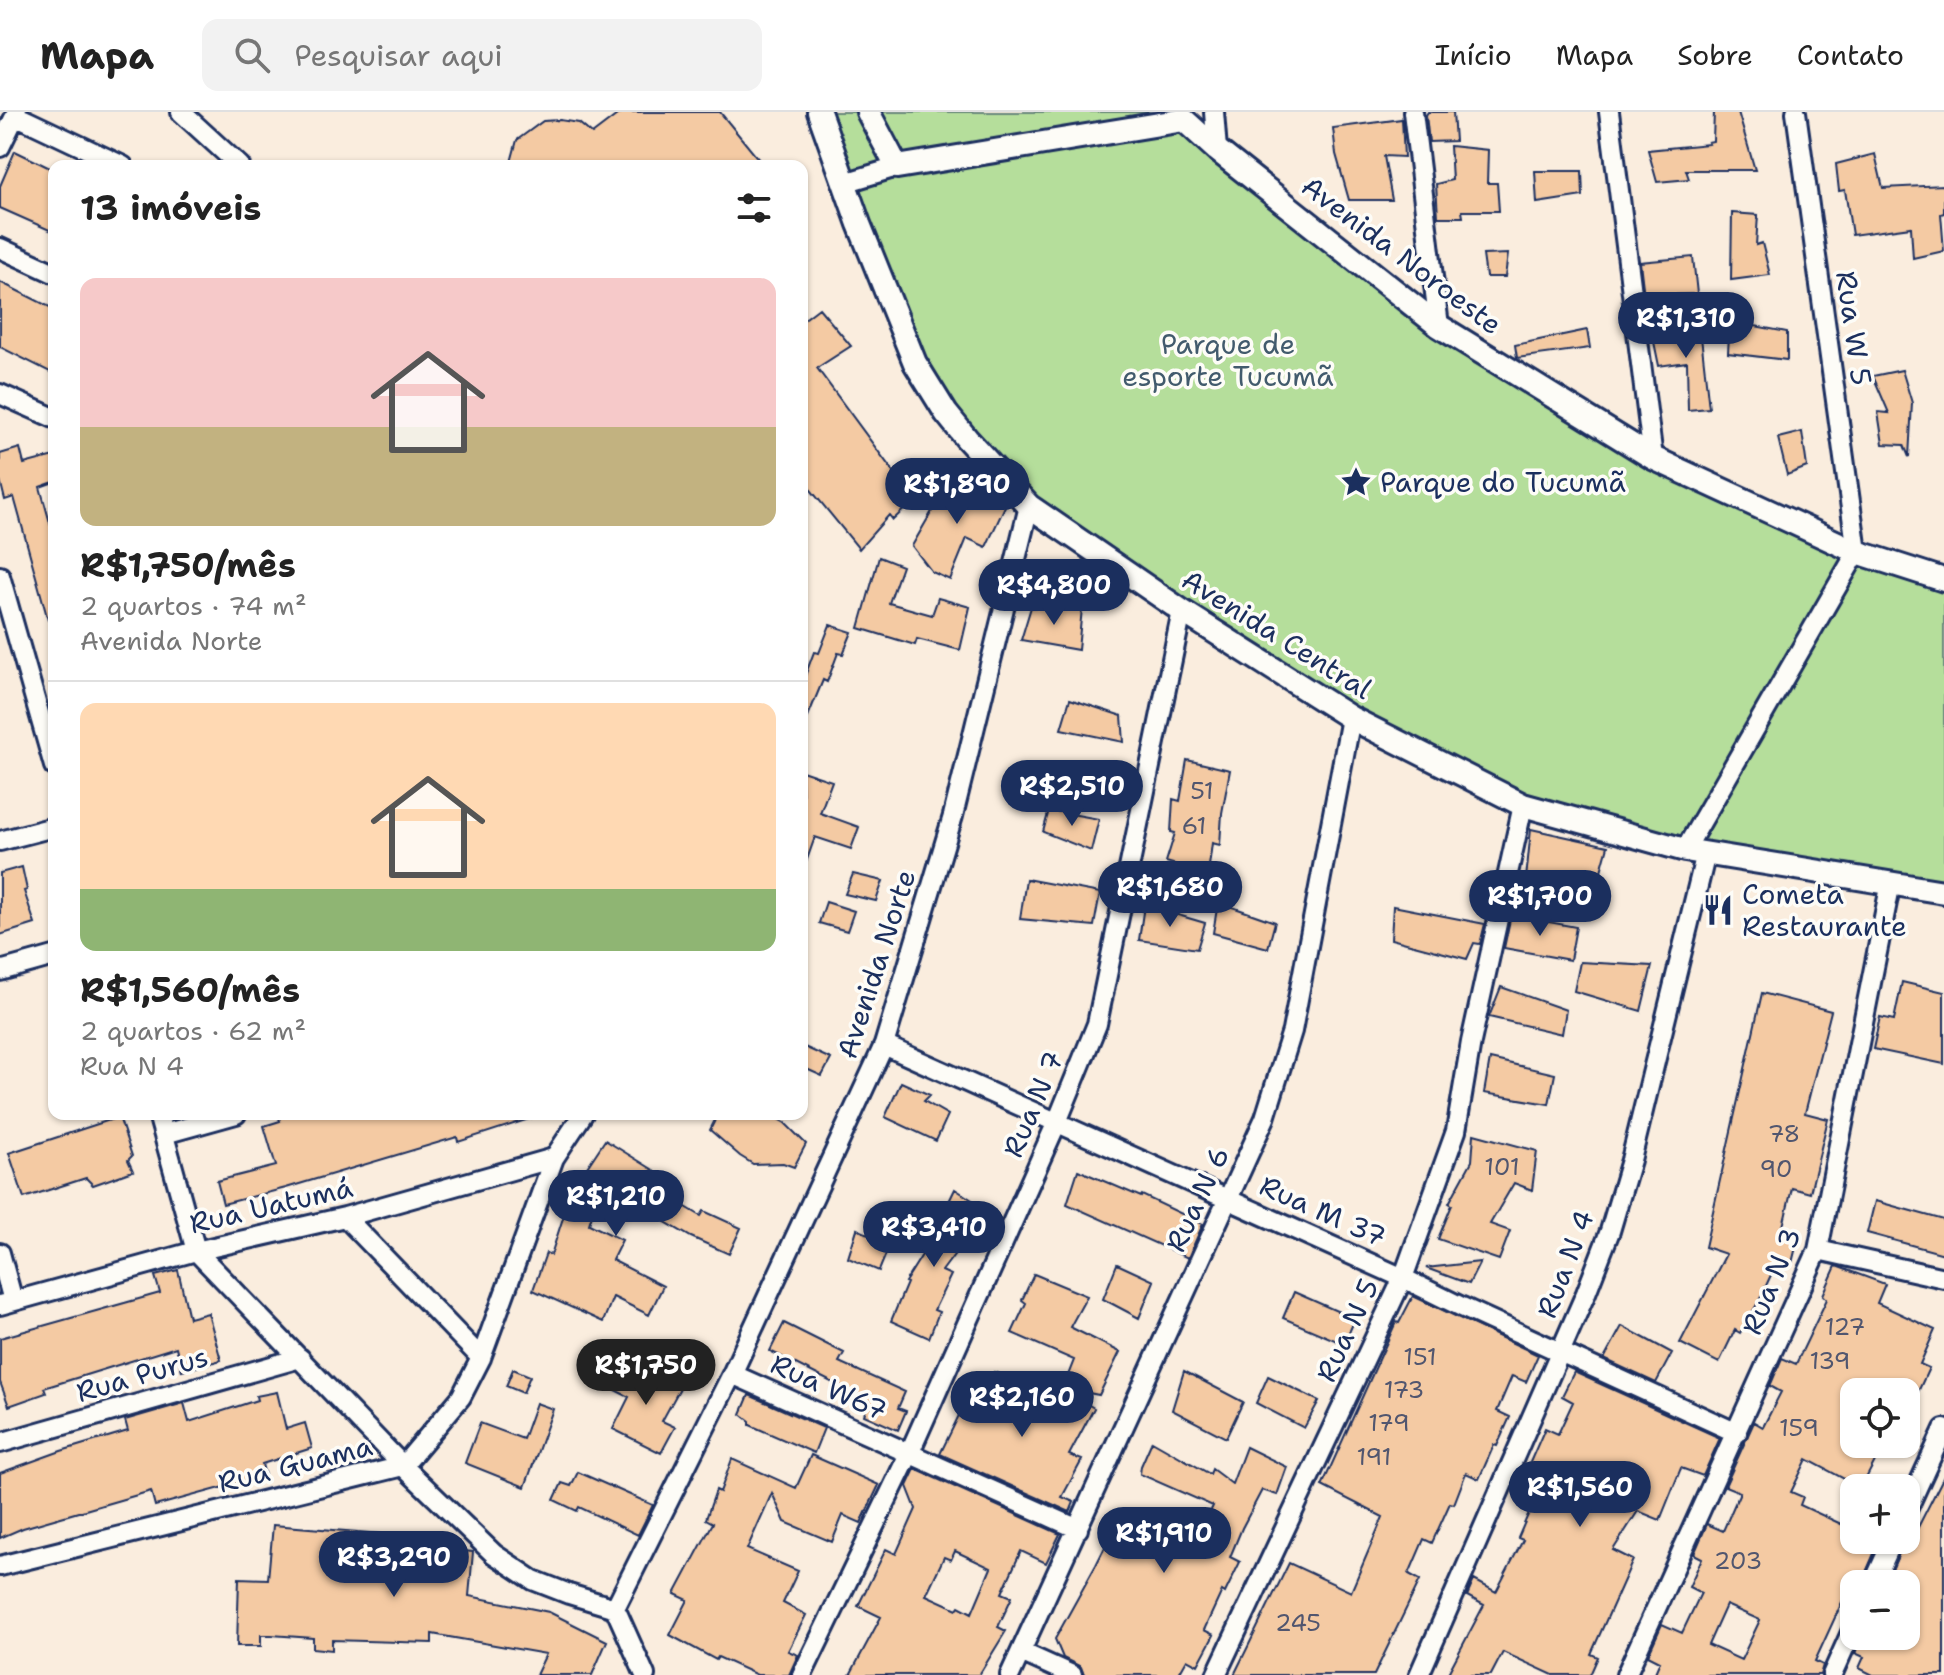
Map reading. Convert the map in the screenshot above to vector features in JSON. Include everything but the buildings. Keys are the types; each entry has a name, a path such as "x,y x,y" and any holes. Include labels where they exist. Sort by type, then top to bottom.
{"street":[{"path":"181,112 233,160"},
{"name":"Avenida Central","path":"819,112 915,363 946,413 1029,506 1182,611 1351,718 1523,805 1696,852 1944,892"},
{"path":"868,112 897,167"},
{"path":"1214,112 1217,150"},
{"path":"1413,112 1439,326"},
{"path":"1609,112 1653,458"},
{"name":"Rua W 5","path":"1796,112 1857,552"},
{"path":"0,147 16,114 111,160"},
{"path":"844,183 897,167 1180,116"},
{"name":"Avenida Noroeste","path":"1180,116 1217,150 1439,326 1653,458 1857,552 1944,580"},
{"path":"0,248 48,270"},
{"path":"0,394 48,415"},
{"name":"Avenida Norte","path":"615,1608 732,1374 884,1045 953,816 1029,506"},
{"name":"Rua N 4","path":"1419,1675 1591,1281 1614,1217 1631,1160 1696,852 1857,552"},
{"path":"0,577 48,745"},
{"name":"Rua N 7","path":"802,1675 909,1454 1057,1122 1097,1024 1182,611"},
{"name":"Rua N 6","path":"1010,1675 1265,1118 1292,1031 1351,718"},
{"name":"Rua N 5","path":"1216,1675 1403,1278 1456,1131 1471,1042 1523,805"},
{"path":"0,841 48,829"},
{"name":"Rua N 3","path":"1626,1675 1818,1250 1891,882"},
{"path":"0,971 48,958"},
{"name":"Rua M 37","path":"884,1045 1403,1278 1737,1433"},
{"path":"160,1120 196,1251 403,1466 494,1554 533,1580 615,1608 645,1675"},
{"path":"164,1134 214,1120"},
{"name":"Rua Guama","path":"0,1566 403,1466 461,1397 481,1358 554,1158 573,1120"},
{"name":"Rua Uatumá","path":"7,1303 196,1251 345,1217 554,1158"},
{"path":"345,1217 481,1358"},
{"path":"1818,1250 1944,1278"},
{"path":"0,1253 7,1303"},
{"name":"Rua Purus","path":"0,1443 300,1358"},
{"name":"Rua W67","path":"732,1374 1078,1529"},
{"path":"1920,1481 1944,1429"},
{"path":"1832,1675 1843,1650"},
{"path":"1021,1652 1072,1675"}],"green space":[{"name":"Parque do Tucumã","path":"812,112 1175,112 1439,326 1653,458 1944,580 1944,891 1523,805 1351,718 1029,506 915,363"}],"place":[{"name":"Parque do Tucumã","path":"1356,482"},
{"name":"Cometa Restaurante","path":"1718,910"}],"park label":[{"name":"Parque de esporte Tucumã","path":"1228,360"}]}
